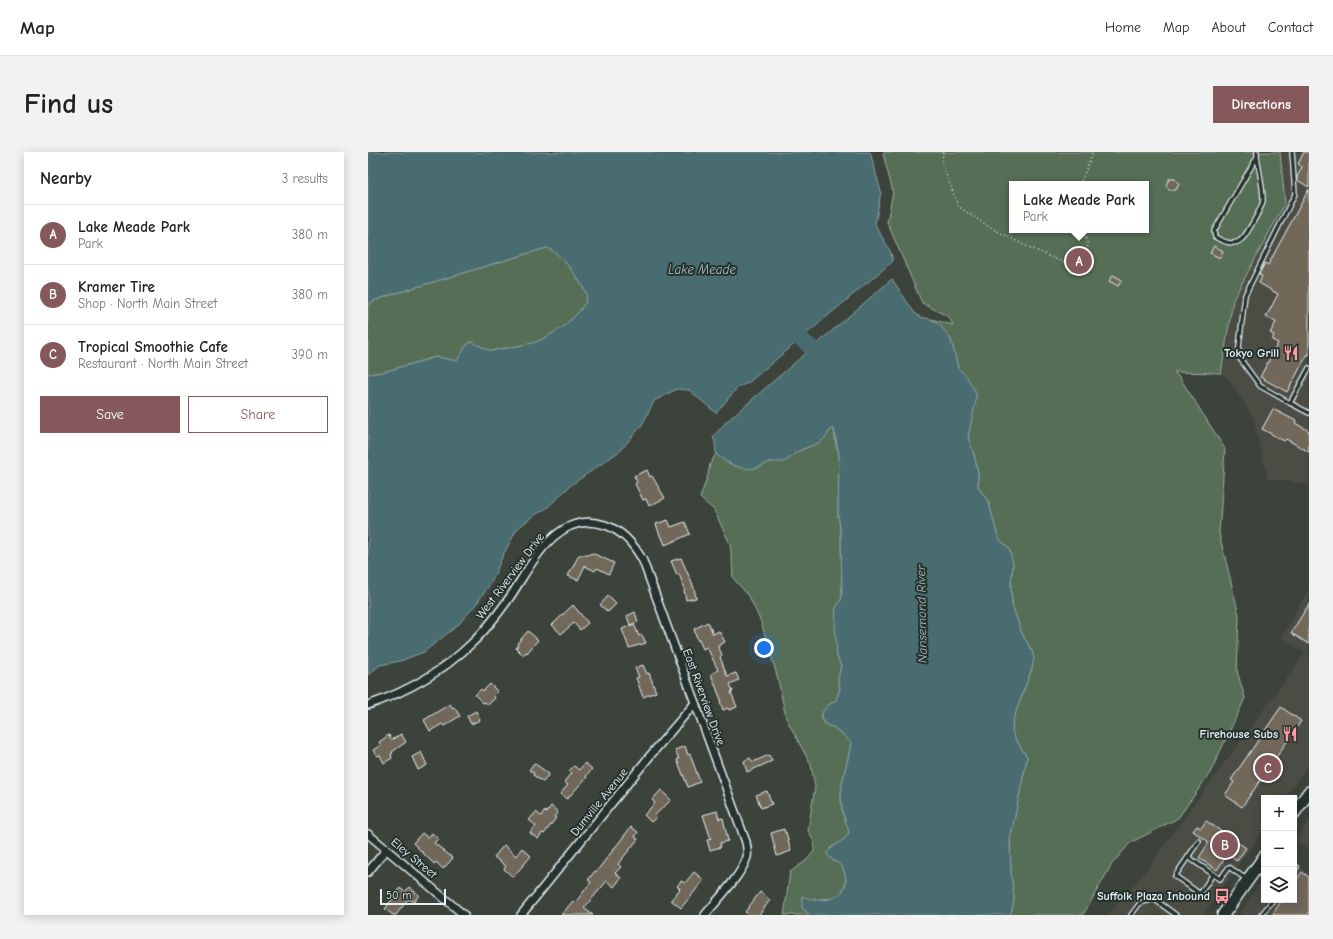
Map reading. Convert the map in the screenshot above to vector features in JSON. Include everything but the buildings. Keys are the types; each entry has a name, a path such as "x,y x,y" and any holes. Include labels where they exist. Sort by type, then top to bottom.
{"main road":[{"path":"1297,809 1309,792"},
{"path":"1223,915 1261,861"}],"street":[{"name":"East Riverview Drive","path":"571,525 592,522 602,524 612,528 626,537 637,551 645,568 746,842 746,858 739,873 705,915"},
{"name":"West Riverview Drive","path":"368,705 391,696 417,683 458,656 482,633 499,612 529,566 548,541 571,525"},
{"name":"Dumville Avenue","path":"521,915 695,703"},
{"name":"Eley Street","path":"368,834 464,915"},
{"path":"368,872 386,850"}],"lane":[{"path":"1256,157 1264,202 1244,238 1239,242 1232,244 1222,241 1215,237 1214,231 1256,157 1257,152"},
{"path":"1292,152 1295,194 1245,295 1238,356 1260,386 1309,413"},
{"path":"1290,403 1309,368"},
{"path":"1198,841 1175,876 1200,894 1213,874"},
{"path":"1188,857 1220,879 1229,867 1248,880"},
{"path":"1131,915 1140,902 1154,899 1176,915"},
{"path":"1261,915 1271,903"}],"path":[{"path":"943,152 942,163 958,206 984,224 1067,264 1082,262 1088,254 1087,239 1084,233"},
{"path":"1081,181 1093,152"}],"shaded area":[{"path":"1280,152 1309,152 1309,484 1268,479 1253,417 1229,380 1221,373 1233,300 1285,203"},
{"path":"1309,588 1309,764 1287,795 1261,795 1261,832 1203,915 1108,915 1141,877 1305,653 1282,637"},
{"path":"1309,820 1309,850 1297,841 1297,837"},
{"path":"1297,865 1309,873 1309,915 1239,915 1261,882 1261,903 1297,903"}],"green space":[{"path":"885,152 1280,152 1285,203 1233,300 1221,373 1174,372 1180,378 1225,449 1219,533 1239,615 1237,671 1245,698 1210,773 1178,818 1130,843 1112,864 1083,915 1010,915 1014,898 1011,874 1010,840 1027,757 1014,737 1012,731 1013,720 1032,668 1032,651 1022,634 1012,605 1011,582 1013,564 1008,547 1000,540 997,534 989,503 978,487 978,473 968,437 976,395 966,377 958,368 951,340 941,326 931,319 953,325 949,317 922,303 887,222 893,192 883,154"},
{"path":"546,248 558,254 576,275 587,295 585,303 578,313 563,327 534,343 491,351 471,342 466,346 457,361 436,357 383,372 368,374 368,305 390,295"},
{"path":"831,429 834,429 836,446 839,453 838,515 841,533 842,596 836,608 837,656 841,666 838,679 840,689 836,700 827,706 822,713 822,719 826,725 833,727 845,736 851,743 841,792 843,811 849,832 844,840 830,848 833,861 840,864 845,874 846,881 840,894 834,898 812,900 802,908 810,915 784,915 790,872 807,860 814,851 814,842 808,830 815,787 811,765 786,718 778,679 761,622 749,596 733,578 730,544 714,510 700,498 710,464 716,454 730,464 742,468 759,467 769,462 788,459 804,448 820,441"}],"water":[{"name":"Lake Meade","path":"368,152 870,152 881,192 875,224 891,253 893,261 748,383 738,387 716,413 689,390 677,389 654,401 642,425 620,451 571,485 547,508 533,516 517,529 502,557 492,581 477,603 458,625 424,652 400,661 380,665 368,675 368,374 383,372 436,357 457,361 466,346 471,342 491,351 533,343 563,327 578,313 585,303 587,295 576,275 558,254 546,248 390,295 368,305"},
{"name":"Nansemond River","path":"892,279 914,312 920,317 931,319 941,326 951,340 958,368 966,376 974,389 976,400 968,437 978,473 978,487 989,503 1000,540 1008,547 1010,551 1013,564 1011,582 1012,605 1022,634 1032,651 1034,658 1032,668 1013,720 1012,731 1014,737 1027,757 1010,840 1011,874 1014,898 1010,915 810,915 802,908 802,896 812,900 829,899 842,892 846,882 845,872 842,867 830,858 827,853 842,841 849,832 843,811 841,792 851,743 845,736 833,727 826,725 822,719 822,713 827,706 836,700 840,689 838,679 841,666 837,656 835,624 836,608 842,596 841,533 838,515 839,453 834,429 831,429 824,439 797,452 783,462 770,462 758,467 741,468 730,464 716,454 713,437 726,422"}],"waterway":[{"path":"784,326 812,348 826,364"}],"place":[{"name":"Lake Meade Park","path":"1079,261"},
{"name":"Tokyo Grill","path":"1291,353"},
{"name":"Firehouse Subs","path":"1290,734"},
{"name":"Tropical Smoothie Cafe","path":"1268,768"},
{"name":"Kramer Tire","path":"1225,845"},
{"name":"Suffolk Plaza Inbound","path":"1222,896"}]}
